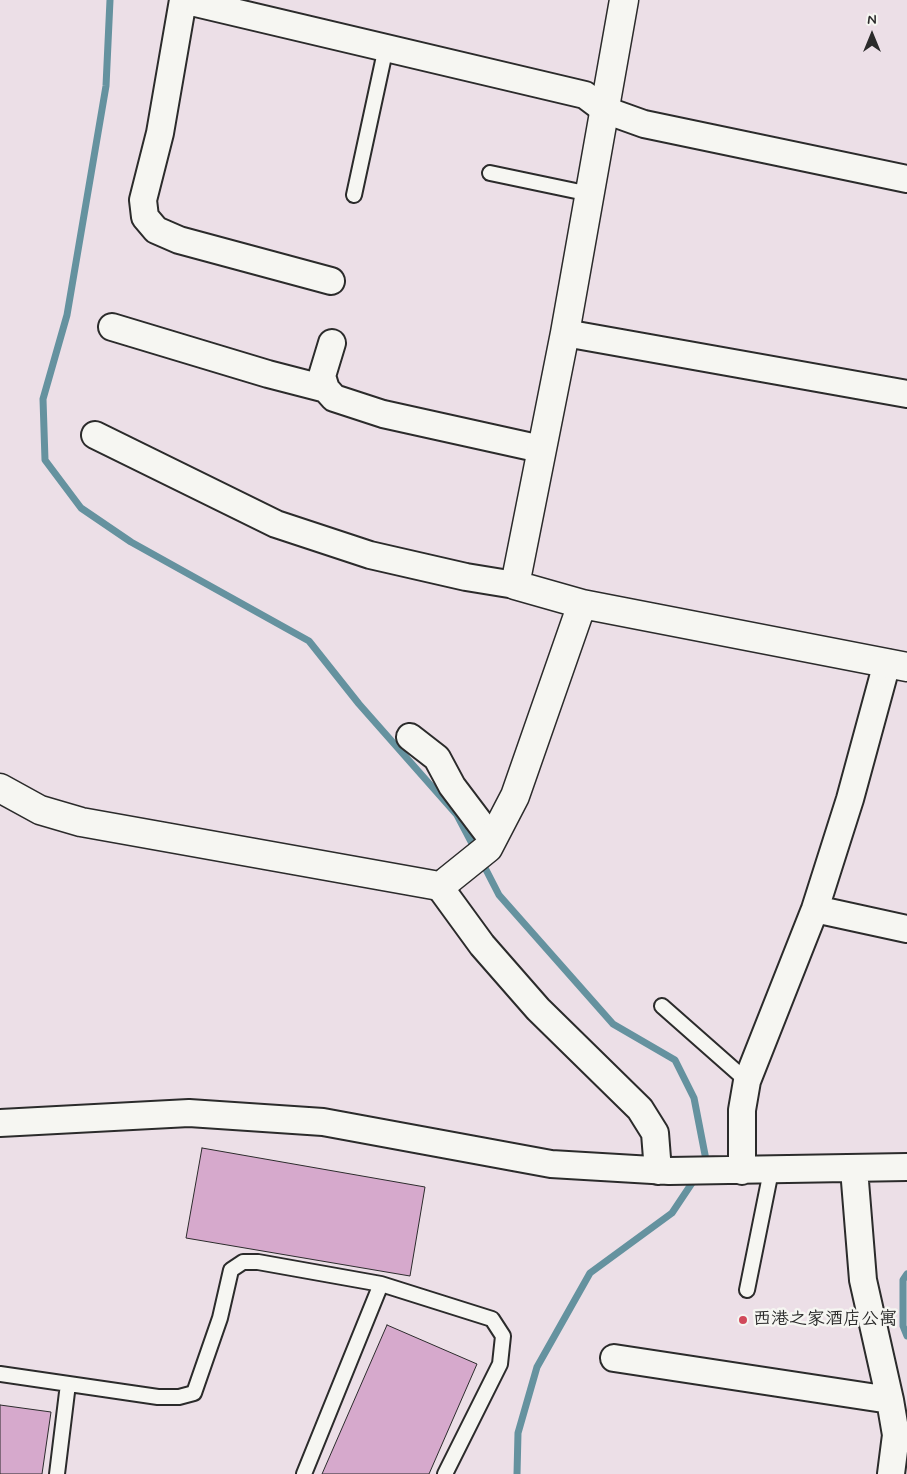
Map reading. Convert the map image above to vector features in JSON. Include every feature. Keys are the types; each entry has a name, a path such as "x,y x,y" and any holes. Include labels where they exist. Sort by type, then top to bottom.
{"street":[{"path":"331,281 179,240 156,230 145,216 143,200 160,133 183,0 386,46 586,95 605,110 644,124 907,179"},
{"path":"515,585 565,333 624,0"},
{"path":"112,327 268,374 326,389"},
{"path":"565,333 907,394"},
{"path":"332,343 322,376 326,389 334,398 382,414 541,449"},
{"path":"95,435 276,524 370,555 466,577 515,585 582,604 897,665 850,799 815,909 747,1081 731,1171"},
{"path":"443,883 490,844 515,796 582,604"},
{"path":"410,737 437,758 452,786 490,844"},
{"path":"0,788 40,810 81,822 443,883 482,945 538,1009 640,1109 655,1133 664,1171"},
{"path":"815,909 907,929"},
{"path":"0,1123 188,1113 323,1122 552,1164 664,1171 771,1171 907,1167"},
{"path":"854,1169 863,1280 896,1435 891,1474"},
{"path":"614,1358 890,1400"}],"lane":[{"path":"354,195 386,46"},
{"path":"490,173 590,194"},
{"path":"662,1006 747,1081"},
{"path":"747,1290 771,1171"},
{"path":"0,1374 158,1397 179,1397 194,1393 220,1318 231,1270 243,1262 258,1262 381,1284 492,1319 503,1336 500,1364 445,1474"},
{"path":"304,1474 381,1284"},
{"path":"57,1474 68,1384"}],"building":[{"path":"202,1148 425,1187 410,1276 186,1238"},
{"path":"387,1325 477,1364 429,1474 322,1474"},
{"path":"0,1405 51,1412 42,1474 0,1474"}],"waterway":[{"path":"110,0 106,86 67,315 43,399 45,460 81,508 131,542 309,641 359,704 457,815 476,851"},
{"path":"481,860 499,895 613,1024 675,1060 694,1098 707,1165"},
{"path":"517,1474 518,1433 537,1367 590,1273 672,1213 696,1177"},
{"path":"907,1274 903,1280 903,1326 907,1336"}],"place":[{"name":"西港之家酒店公寓","path":"743,1320"}]}
